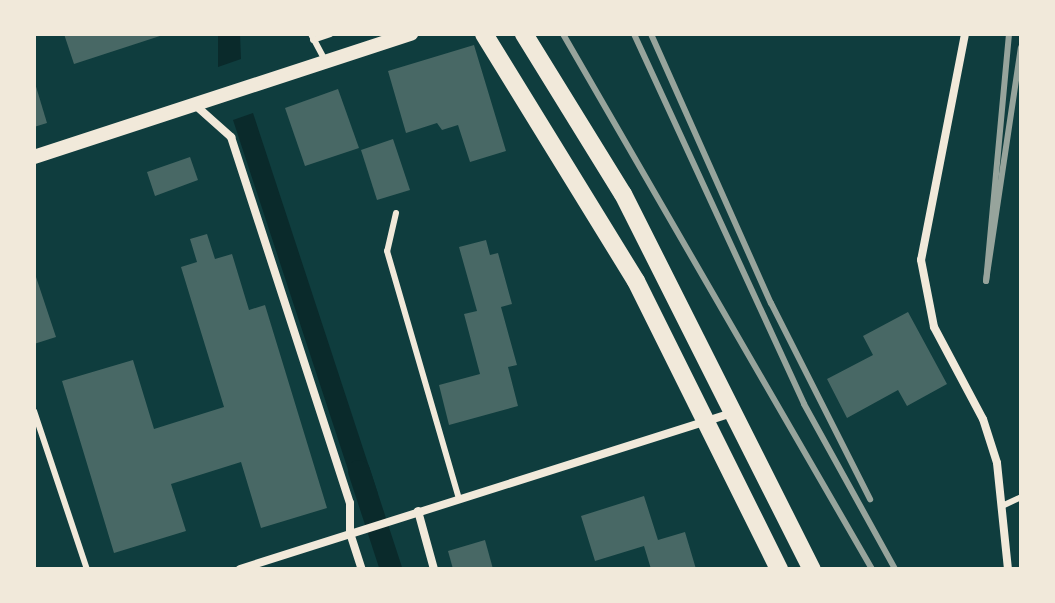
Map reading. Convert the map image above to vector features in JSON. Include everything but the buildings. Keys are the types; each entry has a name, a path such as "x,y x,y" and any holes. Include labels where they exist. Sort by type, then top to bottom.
{"main road":[{"path":"484,34 636,281 779,569"},
{"path":"524,34 623,194 812,569"}],"street":[{"path":"34,157 411,34"},
{"path":"965,34 921,260 934,327 983,419 1002,506 1008,569"},
{"path":"194,104 231,137 350,503 350,533 362,569"},
{"path":"240,569 735,412"},
{"path":"418,511 434,569"}],"lane":[{"path":"326,62 312,37 330,34"},
{"path":"396,213 387,251 459,499"},
{"path":"34,411 87,569"},
{"path":"1002,506 1021,497"}],"water":[{"path":"218,34 240,34 241,59 218,67"},
{"path":"253,113 378,494 358,500 233,120"}],"waterway":[{"path":"359,471 391,569"}],"railway":[{"path":"563,34 872,569"},
{"path":"634,34 804,404 895,569"},
{"path":"651,34 771,303 870,499"},
{"path":"1009,34 986,281 1021,48"}]}
